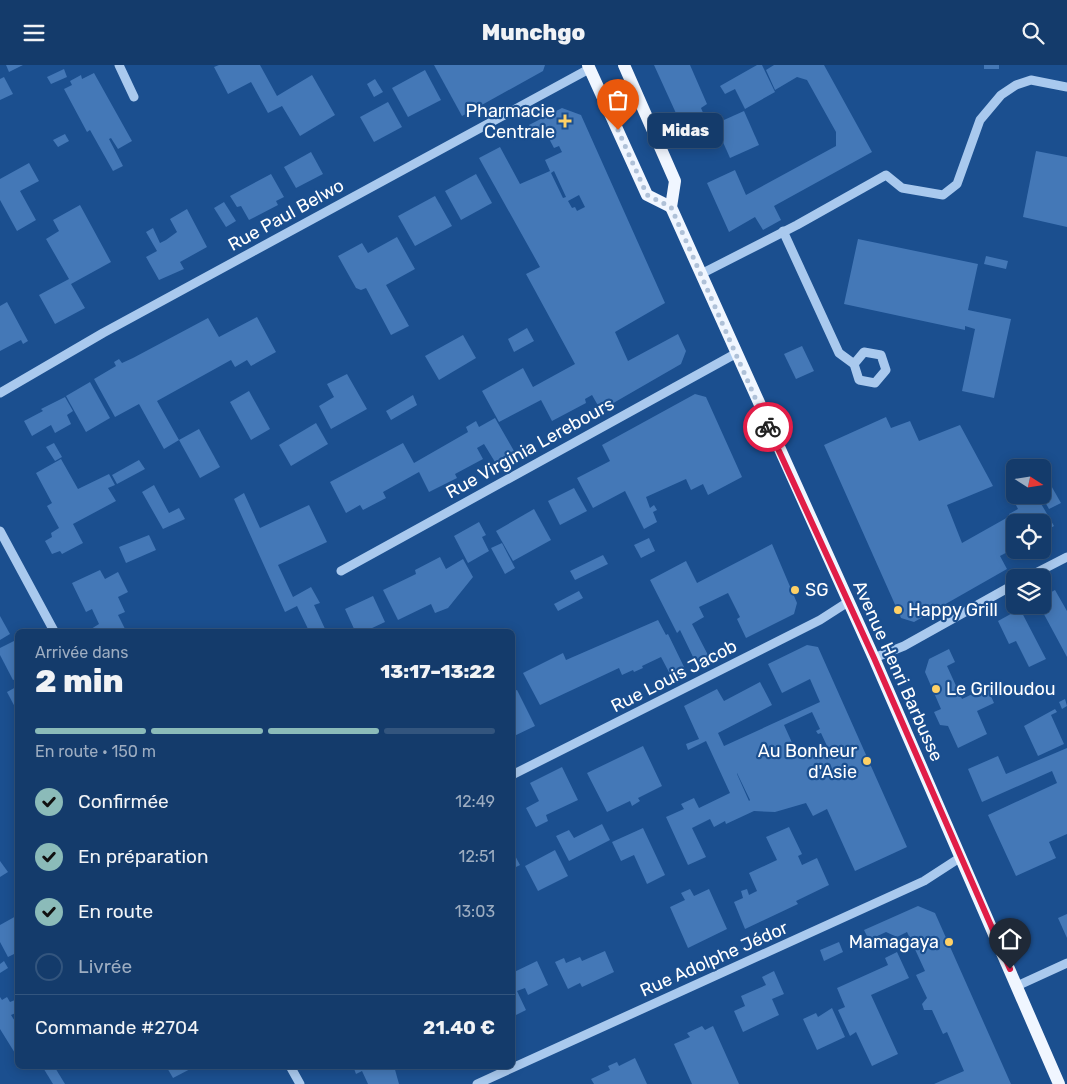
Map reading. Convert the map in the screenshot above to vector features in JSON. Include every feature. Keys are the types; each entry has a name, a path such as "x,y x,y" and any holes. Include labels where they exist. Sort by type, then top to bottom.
{"main road":[{"path":"591,66 647,195 671,207 675,181 624,65"},
{"name":"Avenue Henri Barbusse","path":"671,207 735,354 874,658 1059,1084"}],"street":[{"path":"119,65 134,97"},
{"name":"Rue Paul Belwo","path":"0,393 103,333 591,66"},
{"path":"701,274 886,175 902,188 943,195 957,184 980,120 1001,95 1016,85 1031,80 1067,87"},
{"path":"783,231 839,353 854,364"},
{"name":"Rue Virginia Lerebours","path":"341,571 735,354"},
{"path":"0,531 53,629"},
{"path":"1044,569 1067,557"},
{"path":"874,658 904,646 1006,590"},
{"name":"Rue Louis Jacob","path":"515,773 820,620 848,602"},
{"name":"Rue Adolphe Jédor","path":"515,1067 924,881 961,857"},
{"path":"1017,986 1067,963"},
{"path":"292,1069 300,1084"},
{"name":"Rue Adolphe Jédor","path":"477,1084 510,1069"}],"building":[{"path":"6,65 23,65 9,72"},
{"path":"219,65 260,65 277,96 312,75 335,115 300,136 282,106 268,113 251,82 228,94 214,67"},
{"path":"434,65 545,65 543,71 462,116"},
{"path":"654,65 690,65 707,104 701,108 707,122 685,133"},
{"path":"757,65 762,65 775,92 745,109 735,89 725,94 720,86"},
{"path":"774,65 824,65 872,152 774,206 781,220 763,230 755,217 729,232 707,183 735,170 746,195 836,146 836,132 807,80 797,77 775,90 766,70"},
{"path":"984,65 999,65 999,69 984,69"},
{"path":"64,69 67,77 51,84 47,77"},
{"path":"425,70 441,100 408,117 392,88"},
{"path":"94,73 132,141 118,149 111,138 109,139 123,166 113,171 90,130 87,132 64,89 72,85 70,81 81,75 82,79"},
{"path":"4,77 13,94 0,100 0,79"},
{"path":"375,79 383,92 374,97 367,84"},
{"path":"388,102 402,127 374,142 360,117"},
{"path":"562,108 581,115 665,303 615,332 628,361 678,334 686,351 681,364 603,409 600,409 592,395 585,399 586,403 552,421 541,400 499,422 482,391 523,368 533,387 575,364 526,274 540,267 479,158 500,147 520,184 550,171 545,160 562,152 559,146 554,148 546,133 535,138 529,125","holes":["554,171 566,197 563,198 551,173","579,195 585,207 577,211 575,207 572,208 568,201"]},
{"path":"744,111 759,145 730,158 715,124"},
{"path":"65,134 69,141 58,147 53,140"},
{"path":"1036,151 1067,157 1067,227 1023,217"},
{"path":"311,152 323,174 296,188 284,167"},
{"path":"29,163 39,181 20,191 36,220 17,231 0,200 0,179"},
{"path":"271,174 284,197 276,201 278,205 249,220 241,206 237,207 230,196"},
{"path":"476,174 492,203 461,220 445,191"},
{"path":"435,196 452,226 415,246 398,216"},
{"path":"224,202 236,221 226,227 214,208"},
{"path":"80,205 111,262 71,284 85,308 55,324 39,295 69,279 46,239 59,231 53,220"},
{"path":"187,209 207,247 180,262 184,269 159,280 146,257 157,251 146,232 153,228 160,243 166,240 177,232 170,219"},
{"path":"397,237 415,269 386,285 409,326 391,335 366,288 361,290 356,288 338,256 362,243 368,253"},
{"path":"858,239 978,264 968,310 1011,319 994,398 962,391 975,329 965,326 965,330 844,304"},
{"path":"986,256 1008,261 1006,269 984,264"},
{"path":"7,302 28,341 23,344 21,340 0,351 0,306"},
{"path":"257,317 276,352 251,366 247,360 235,367 231,360 157,401 179,440 164,449 139,404 115,417 94,379 116,366 114,362 119,359 122,363 133,358 208,318 219,337"},
{"path":"527,328 534,341 514,352 508,339"},
{"path":"463,335 476,358 439,380 425,356"},
{"path":"802,346 814,371 796,379 784,354"},
{"path":"347,374 367,409 331,429 319,406 334,397 327,384"},
{"path":"90,382 110,418 86,432 66,396"},
{"path":"249,391 270,429 251,440 230,402"},
{"path":"695,394 706,397 742,477 708,495 703,484 691,490 686,479 646,497 650,508 654,505 657,510 653,512 657,522 644,529 625,491 593,508 577,478 610,461 602,445"},
{"path":"413,395 417,405 391,420 386,411"},
{"path":"65,397 73,411 67,415 71,424 55,433 51,425 32,436 24,421 43,411 41,409"},
{"path":"886,417 891,428 910,421 919,441 960,425 993,486 947,505 962,543 1006,518 1006,553 1000,556 1007,569 914,622 901,618 824,445"},
{"path":"495,418 514,451 495,462 484,444 477,448 483,459 455,474 457,478 429,492 419,472 383,492 386,498 363,510 360,505 346,513 330,482 403,443 414,463 468,432 466,427 476,421 479,427"},
{"path":"316,423 328,444 291,466 279,445"},
{"path":"199,429 220,467 200,478 179,440"},
{"path":"54,443 62,457 55,461 46,447"},
{"path":"61,459 78,489 109,474 115,485 108,488 116,501 73,524 83,543 62,554 60,551 52,554 45,541 52,537 51,533 59,528 47,506 52,503 36,473"},
{"path":"139,460 145,469 117,484 112,475"},
{"path":"154,485 169,513 179,508 185,519 163,529 142,492"},
{"path":"1051,486 1061,503 1049,509 1046,504 1051,504"},
{"path":"574,488 587,511 560,525 548,501"},
{"path":"244,493 260,528 309,505 327,542 278,565 293,597 311,587 320,603 314,605 325,629 308,629 297,606 285,612 234,499"},
{"path":"1016,504 1041,504 1047,514 1009,514 1018,509"},
{"path":"534,509 551,540 513,561 496,531"},
{"path":"479,522 486,535 482,537 489,551 468,563 454,536"},
{"path":"149,535 156,550 126,563 119,547"},
{"path":"649,538 655,551 641,558 634,545"},
{"path":"502,543 515,568 505,574 491,548"},
{"path":"772,544 797,603 794,614 746,638 737,619 740,617 728,593 699,607 704,617 692,624 709,657 696,663 680,630 677,633 650,580 686,561 697,583"},
{"path":"603,555 608,564 575,580 570,571"},
{"path":"440,557 446,569 463,559 473,577 448,608 435,613 431,604 398,620 383,590 416,574 415,570"},
{"path":"100,570 105,579 118,572 128,592 118,597 125,612 118,615 125,629 91,629 99,624 92,609 86,612 72,583"},
{"path":"1055,590 1067,611 1067,657 1044,614 1051,614 1051,592"},
{"path":"579,591 583,598 558,611 554,604"},
{"path":"373,596 385,622 370,629 354,629 345,609"},
{"path":"1011,614 1023,614 1046,659 1029,667 1016,641 1009,644 998,621"},
{"path":"0,616 10,634 0,640"},
{"path":"658,620 666,635 668,634 685,669 671,676 661,657 634,672 633,670 622,675 619,668 540,705 523,673 563,653 566,660"},
{"path":"15,640 15,679 13,680 0,655 0,648"},
{"path":"807,645 818,647 907,847 855,871 827,809 813,816 806,803 775,812 754,811 726,824 725,821 714,827 710,819 692,828 706,857 688,865 666,817 684,809 681,804 694,798 699,808 730,793 706,741 688,750 686,744 699,739 684,706 717,689 724,701 760,682 772,705 718,733 724,746 820,702 810,679 782,693 768,664","holes":["812,712 820,729 816,731 818,734 821,733 827,746 799,758 784,725","737,774 750,800 749,801"]},
{"path":"949,649 955,662 947,666 962,699 987,687 994,703 977,711 987,734 958,748 948,726 940,725 934,712 941,709 925,672 929,659"},
{"path":"15,688 15,707 7,692"},
{"path":"517,690 535,726 515,736 515,691"},
{"path":"1065,699 1067,706 1062,709 1059,702"},
{"path":"1055,709 1057,712 1051,715 1064,744 1038,756 1024,726"},
{"path":"643,746 662,786 638,798 640,801 632,806 630,801 607,812 587,773"},
{"path":"1067,748 1067,834 1049,842 1056,858 1016,876 988,815 1057,783 1052,771 982,802 968,769 998,756 1006,774"},
{"path":"562,767 578,800 546,815 548,821 536,827 526,808 539,801 530,783"},
{"path":"602,824 610,840 569,861 556,836 569,830 574,838"},
{"path":"789,827 802,854 798,856 802,865 817,858 829,885 796,901 798,904 745,929 734,902 743,898 741,891 747,889 749,895 757,891 749,873 777,860 766,837"},
{"path":"643,828 665,875 647,884 634,855 621,861 612,842"},
{"path":"555,850 568,876 538,891 525,866"},
{"path":"515,856 520,865 515,868"},
{"path":"0,861 8,872 0,877"},
{"path":"690,889 694,896 709,889 727,929 688,948 670,907 685,900 681,893"},
{"path":"918,906 935,913 1011,1084 934,1084 964,1071 947,1032 943,1034 932,1010 924,1010 922,1004 927,998 916,975 925,971 907,932 897,937 886,932 869,940 864,930"},
{"path":"1067,914 1067,938 1058,918"},
{"path":"15,917 15,954 8,957 0,942 0,925"},
{"path":"839,942 843,952 824,961 820,950"},
{"path":"605,951 614,972 582,987 580,983 568,989 555,962 564,958 566,963 580,957 582,961"},
{"path":"897,952 909,978 871,995 898,1054 872,1066 856,1032 850,1036 838,1010 845,1007 837,988 888,965 885,958"},
{"path":"4,961 8,968 0,973 0,964"},
{"path":"537,961 548,985 528,995 525,988 517,991 526,1010 515,1016 515,972"},
{"path":"774,971 784,994 772,999 779,1015 743,1032 734,1011 745,1006 741,996 766,985 762,977"},
{"path":"0,997 2,1000 7,997 10,1002 15,1000 15,1013 11,1015 15,1021 15,1053 0,1029"},
{"path":"832,1008 845,1037 817,1050 803,1019 816,1013 818,1017"},
{"path":"702,1026 705,1030 713,1026 739,1084 692,1084 674,1044 690,1037 687,1033"},
{"path":"635,1058 647,1084 594,1084 591,1079 610,1070 608,1066 617,1062 619,1066"},
{"path":"44,1069 56,1069 65,1084 53,1084"},
{"path":"168,1069 190,1069 173,1078"},
{"path":"354,1069 395,1069 399,1084 368,1084 362,1071 356,1074"}],"way so far":[{"path":"618,130 647,195 671,207 768,427"}],"place":[{"name":"Pharmacie Centrale","path":"565,121"},
{"name":"Midas","path":"618,130"},
{"name":"SG","path":"795,590"},
{"name":"Happy Grill","path":"898,610"},
{"name":"Le Grilloudou","path":"936,689"},
{"name":"Au Bonheur d'Asie","path":"867,761"},
{"name":"Mamagaya","path":"949,942"}],"route":[{"path":"768,427 874,658 1010,969"}]}
